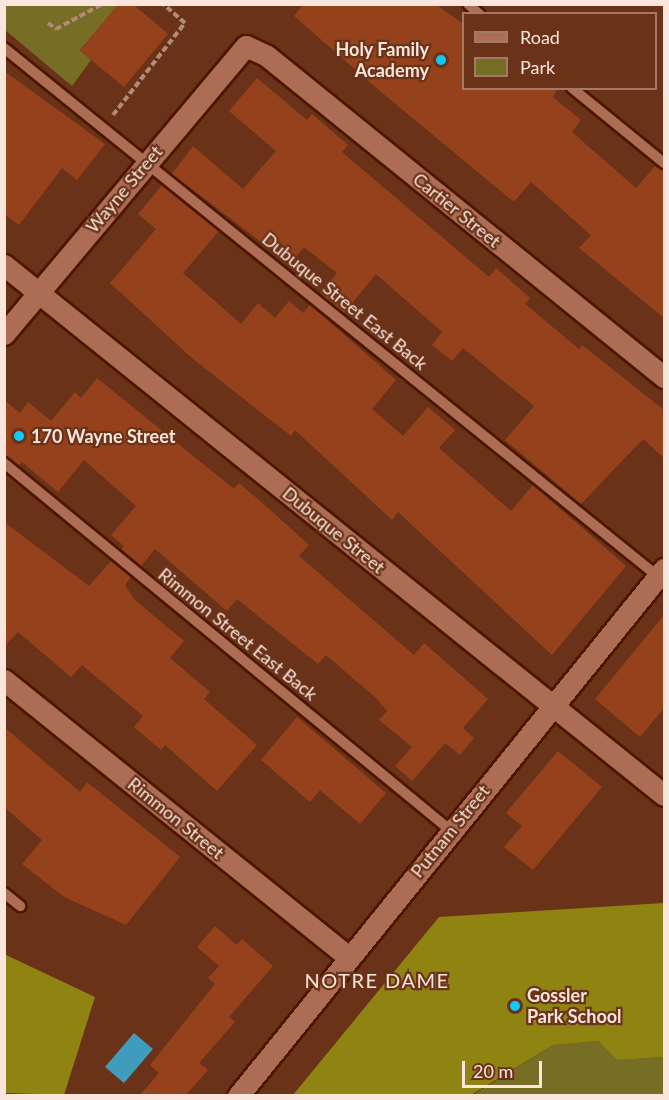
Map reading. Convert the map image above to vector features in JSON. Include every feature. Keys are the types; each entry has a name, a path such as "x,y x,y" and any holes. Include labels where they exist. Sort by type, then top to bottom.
{"street":[{"name":"Wayne Street","path":"4,334 146,162 246,46"},
{"name":"Cartier Street","path":"246,46 267,56 664,377"},
{"name":"Dubuque Street","path":"4,265 664,795"},
{"name":"Putnam Street","path":"238,1095 450,830 663,576"},
{"name":"Rimmon Street","path":"4,680 348,957"}],"lane":[{"name":"Dubuque Street East Back","path":"4,48 663,576"},
{"path":"574,90 664,163"},
{"name":"Rimmon Street East Back","path":"4,463 450,830"},
{"path":"4,893 20,906"}],"path":[{"path":"48,23 56,29 102,4"},
{"path":"116,124 109,119 185,23 163,4"}],"green space":[{"path":"4,5 118,5 80,50 91,60 72,86 5,30"},
{"path":"598,1041 617,1060 664,1057 664,1095 471,1096 553,1045"}],"shaded area":[{"name":"Gossler Park School","path":"664,903 664,1057 617,1060 598,1041 553,1045 471,1095 293,1095 439,917"},
{"path":"4,954 95,997 64,1095 5,1093"}],"water":[{"path":"134,1033 153,1049 124,1083 105,1067"}],"building":[{"path":"118,4 133,4 168,34 124,87 80,51"},
{"name":"Holy Family Academy","path":"303,4 435,4 462,23 462,90 557,90 553,97 581,120 572,132 636,188 655,166 664,170 664,318 579,248 591,235 531,182 514,202 381,92 294,16"},
{"path":"4,71 105,144 77,180 62,168 19,225 4,214"},
{"path":"257,78 307,120 312,114 348,145 342,152 489,277 496,268 530,298 525,304 579,349 582,345 664,410 664,458 643,439 581,504 505,440 534,406 463,348 452,361 432,345 442,332 376,274 344,313 320,294 337,273 304,247 290,264 172,174 193,146 243,189 276,151 229,111"},
{"path":"162,185 219,231 183,273 241,324 258,303 275,318 289,301 303,313 310,305 396,380 372,409 403,436 428,407 455,430 439,448 511,511 533,485 626,566 552,655 398,512 392,520 295,430 291,436 193,359 110,283 156,229 138,214"},
{"path":"97,378 234,489 239,483 267,507 309,545 299,556 414,655 424,643 488,699 463,728 474,738 460,755 445,743 412,781 395,766 412,747 379,720 387,711 377,699 326,655 318,664 237,599 227,611 155,549 141,566 121,549 124,546 111,535 136,506 84,460 58,492 22,462 19,466 4,456 4,400 20,413 28,402 51,421 75,392 81,398"},
{"path":"4,522 89,586 111,561 131,577 125,585 135,600 184,641 170,658 210,692 204,699 257,745 217,791 165,745 161,750 134,727 143,716 82,665 71,677 18,632 4,647"},
{"path":"664,615 664,708 640,737 595,699"},
{"path":"297,717 386,793 360,824 320,790 310,802 261,760"},
{"path":"4,727 80,792 87,782 180,857 126,925 64,897 22,864 42,840 4,807"},
{"path":"558,751 602,787 533,870 504,847 522,826 506,813"},
{"path":"215,926 237,945 242,939 273,966 229,1017 235,1022 199,1063 208,1070 186,1095 140,1095 159,1073 150,1065 215,984 208,978 219,966 197,947"}],"place":[{"name":"Holy Family Academy","path":"441,60"},
{"name":"170 Wayne Street","path":"19,436"},
{"name":"Gossler Park School","path":"515,1006"}],"district":[{"name":"NOTRE DAME","path":"377,980"}]}
